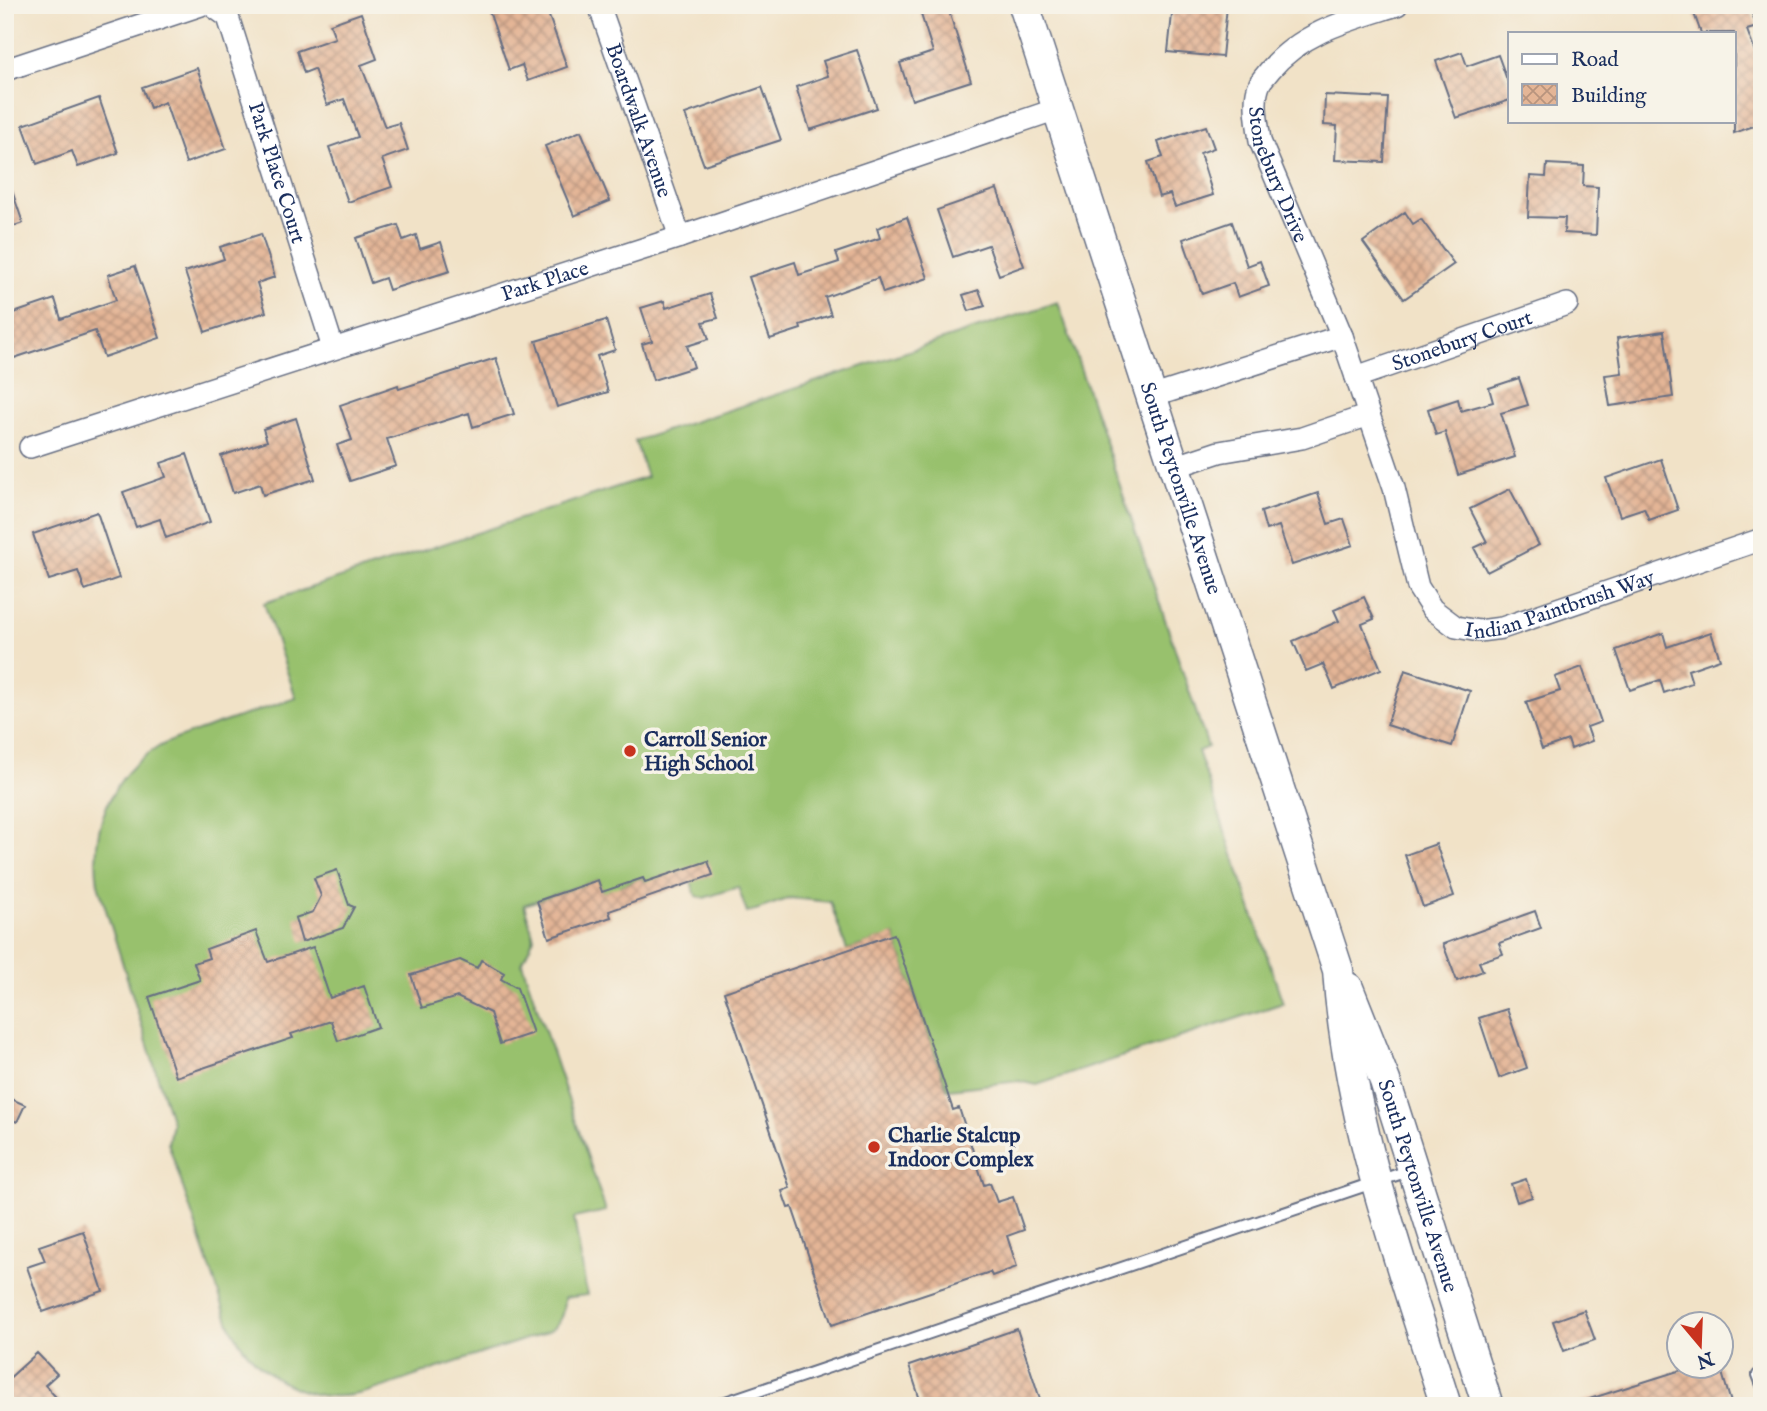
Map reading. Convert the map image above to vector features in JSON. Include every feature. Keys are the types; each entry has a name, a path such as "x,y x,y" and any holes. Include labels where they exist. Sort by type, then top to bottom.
{"street":[{"path":"5,70 201,5"},
{"name":"Park Place Court","path":"211,5 228,17 333,348"},
{"name":"Boardwalk Avenue","path":"599,5 681,237"},
{"name":"South Peytonville Avenue","path":"1024,5 1338,970 1360,1016 1385,1081 1488,1406"},
{"name":"Stonebury Drive","path":"1356,377 1342,336 1261,141 1256,110 1260,83 1280,58 1304,39 1334,24 1397,5"},
{"name":"Park Place","path":"30,447 681,237 1057,109"},
{"name":"Stonebury Court","path":"1356,377 1567,304"},
{"path":"1151,397 1342,336"},
{"name":"Indian Paintbrush Way","path":"1356,377 1394,488 1418,587 1432,609 1456,627 1479,631 1502,628 1762,539"},
{"path":"1174,467 1219,452 1302,438 1369,415"},
{"name":"South Peytonville Avenue","path":"1338,970 1345,1044 1366,1147 1446,1406"}],"lane":[{"path":"714,1406 1413,1169"}],"green space":[{"path":"1058,302 1208,747 1198,751 1283,1003 1037,1085 1019,1081 947,1089 894,935 847,950 830,902 790,898 747,913 738,887 704,898 696,896 690,879 645,882 643,878 622,885 605,900 598,880 524,905 534,938 522,963 606,1211 574,1218 587,1295 564,1298 561,1318 547,1332 358,1394 337,1396 298,1389 264,1369 238,1339 228,1321 168,1143 172,1123 98,884 97,843 107,805 116,788 128,772 160,746 296,698 264,603 647,477 635,441"}],"building":[{"path":"487,5 545,5 567,67 528,81 522,65 509,70"},
{"path":"918,5 947,5 971,81 912,100 900,63 933,52"},
{"path":"1173,5 1227,6 1222,57 1168,52"},
{"path":"1691,5 1749,5 1757,27 1747,30 1762,71 1762,123 1734,133 1736,32 1701,32"},
{"path":"361,13 377,59 361,65 385,127 399,123 408,150 382,159 392,187 348,202 329,147 358,137 344,99 327,105 314,69 304,73 297,51 335,38 330,24"},
{"path":"857,50 877,108 810,130 796,87 828,76 823,61"},
{"path":"1462,52 1467,66 1498,55 1508,82 1508,101 1456,118 1436,61"},
{"path":"197,68 226,149 186,163 165,102 150,108 142,87"},
{"path":"762,87 781,140 704,165 685,114"},
{"path":"1325,95 1388,98 1384,162 1335,160 1337,126 1324,125"},
{"path":"99,98 118,153 78,167 72,151 37,164 23,125"},
{"path":"1206,126 1214,148 1200,153 1213,195 1175,207 1170,194 1159,197 1148,162 1163,157 1158,142"},
{"path":"581,131 610,201 574,216 545,146"},
{"path":"1547,164 1584,166 1583,186 1598,187 1596,235 1564,233 1565,218 1528,217 1530,176 1546,177"},
{"path":"8,179 23,223 5,229 5,180"},
{"path":"997,189 1024,266 999,275 988,245 953,257 937,210"},
{"path":"1405,212 1413,224 1421,219 1454,264 1404,299 1363,242"},
{"path":"907,217 928,278 883,293 878,278 825,297 831,315 770,339 749,277 795,262 799,275 839,262 836,253 880,238 877,228"},
{"path":"1232,222 1247,266 1260,261 1269,286 1238,297 1233,283 1202,294 1183,239"},
{"path":"398,225 403,240 416,235 420,249 441,242 450,271 389,290 385,278 371,283 356,238"},
{"path":"261,234 275,277 257,283 266,312 205,332 185,272 224,259 220,247"},
{"path":"135,266 160,338 104,357 95,331 5,361 5,316 55,299 61,319 116,300 108,275"},
{"path":"979,290 985,306 969,311 963,295"},
{"path":"710,294 718,318 703,322 709,339 687,346 694,367 653,380 642,344 652,341 641,308 664,301 666,308"},
{"path":"606,320 615,350 597,356 608,392 557,407 536,341"},
{"path":"1664,331 1673,397 1610,406 1605,375 1622,373 1617,338"},
{"path":"496,358 514,414 473,427 469,413 387,439 396,466 350,481 337,445 352,440 340,405 398,385 399,389"},
{"path":"1519,378 1528,405 1501,413 1515,457 1458,475 1445,432 1436,435 1428,409 1458,399 1461,411 1493,402 1489,388"},
{"path":"296,418 315,479 263,495 260,484 233,493 221,456 267,441 263,429"},
{"path":"187,454 210,522 166,538 160,519 136,527 123,492 166,477 161,463"},
{"path":"1661,459 1678,510 1649,520 1644,508 1620,516 1606,478"},
{"path":"1510,489 1539,545 1487,572 1474,548 1487,542 1470,509"},
{"path":"1318,493 1328,524 1344,519 1353,545 1292,565 1279,526 1266,530 1261,512"},
{"path":"97,512 119,578 85,590 78,571 49,580 33,534"},
{"path":"1364,597 1374,619 1362,624 1381,669 1334,689 1323,664 1306,671 1293,641 1339,621 1334,610"},
{"path":"1711,632 1720,659 1688,670 1692,683 1664,693 1660,680 1630,690 1616,650 1663,633 1667,647"},
{"path":"1582,667 1601,722 1587,727 1592,741 1571,749 1568,740 1542,749 1526,702 1560,691 1555,677"},
{"path":"1405,670 1470,691 1452,746 1387,725"},
{"path":"1436,844 1454,896 1423,907 1405,855"},
{"path":"708,861 713,875 609,911 611,917 549,938 537,901 598,880 602,892 643,878 645,882"},
{"path":"337,870 349,905 354,907 343,928 302,942 295,918 313,912 321,896 314,878"},
{"path":"1535,911 1541,928 1499,943 1503,954 1479,962 1483,971 1457,981 1443,944"},
{"path":"256,931 268,962 313,947 330,998 364,986 378,1027 338,1041 331,1021 291,1034 293,1038 176,1077 149,997 200,980 194,963 209,958 206,949"},
{"name":"Charlie Stalcup Indoor Complex","path":"894,934 953,1110 959,1108 984,1185 990,1183 997,1202 1013,1197 1024,1230 1007,1236 1017,1267 992,1276 990,1272 832,1325 792,1207 788,1208 782,1191 790,1188 724,992"},
{"path":"460,960 477,968 481,960 504,973 501,979 517,988 533,1033 500,1044 490,1013 457,997 422,1008 411,975"},
{"path":"1507,1009 1527,1068 1499,1078 1479,1018"},
{"path":"5,1096 25,1105 17,1122 5,1117"},
{"path":"1526,1179 1532,1197 1517,1202 1511,1184"},
{"path":"83,1231 103,1291 43,1312 27,1267 45,1261 39,1246"},
{"path":"1584,1310 1595,1340 1564,1351 1553,1321"},
{"path":"1017,1329 1040,1399 1022,1406 922,1406 909,1366"},
{"path":"37,1353 57,1374 45,1385 64,1406 15,1406 5,1396 5,1382"},
{"path":"1666,1375 1666,1380 1724,1380 1732,1406 1580,1406 1580,1402"}],"place":[{"name":"Carroll Senior High School","path":"630,751"},
{"name":"Charlie Stalcup Indoor Complex","path":"874,1147"}]}
